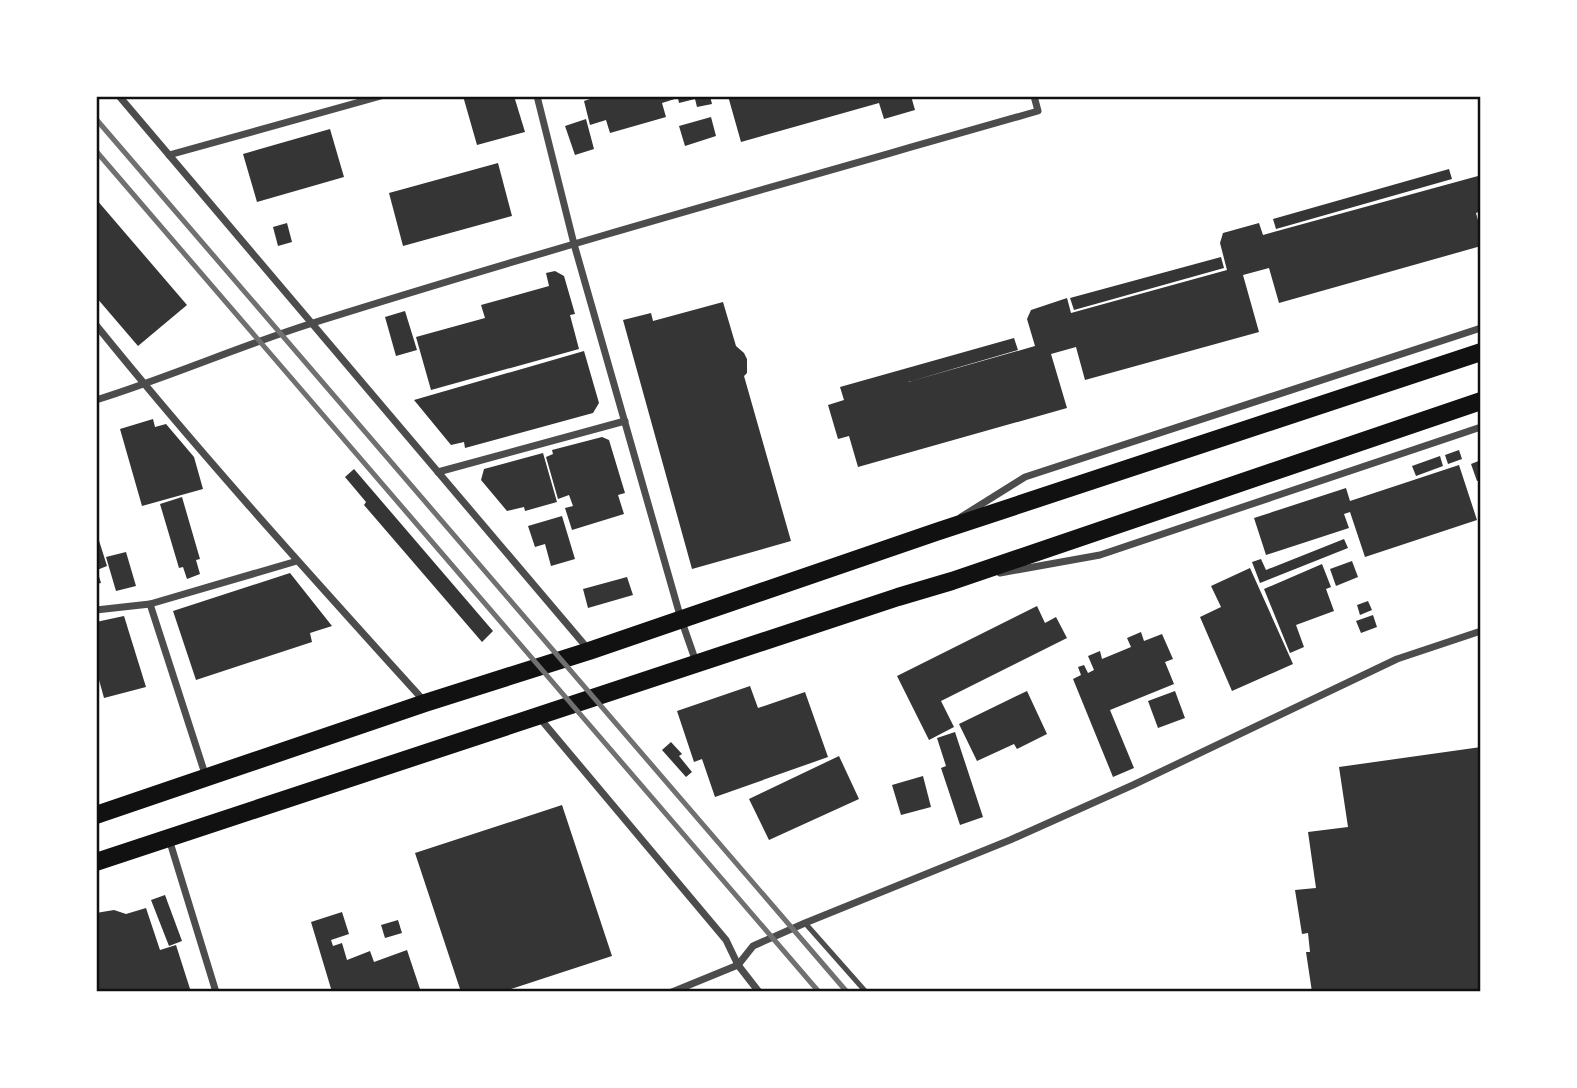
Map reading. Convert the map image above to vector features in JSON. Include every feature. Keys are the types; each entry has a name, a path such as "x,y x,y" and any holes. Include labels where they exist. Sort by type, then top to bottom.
{"main road":[{"path":"96,815 1481,352"},
{"path":"96,862 537,715 898,597 952,582 1481,401"}],"street":[{"path":"119,96 589,651"},
{"path":"169,155 382,96"},
{"path":"537,96 574,244 681,619 696,663"},
{"path":"96,400 145,385 312,323 574,244 1038,111 1034,96"},
{"path":"96,325 297,561 425,703"},
{"path":"936,532 1025,477 1481,328"},
{"path":"438,472 625,421"},
{"path":"952,582 1100,555 1481,427"},
{"path":"96,610 150,604 297,561"},
{"path":"150,604 206,779"},
{"path":"672,992 738,965 753,946 1096,801 1397,659 1481,631"},
{"path":"537,715 726,940 738,965 759,992"},
{"path":"169,838 216,992"}],"lane":[{"path":"805,923 866,992"}],"building":[{"path":"463,96 514,96 525,132 477,145"},
{"path":"599,96 710,96 712,104 697,107 695,99 679,103 678,98 662,103 666,117 610,133 606,120 590,125 584,101"},
{"path":"728,96 911,96 915,110 884,119 879,103 741,142"},
{"path":"711,117 716,136 685,146 679,126"},
{"path":"586,119 594,149 575,155 565,126"},
{"path":"330,129 344,177 257,202 243,154"},
{"path":"498,163 512,216 403,246 389,193"},
{"path":"1449,169 1452,179 1276,229 1273,219"},
{"path":"1478,176 1481,211 1476,213 1481,231 1481,246 1279,303 1269,268 1243,275 1259,332 1085,380 1076,347 1051,354 1067,408 858,467 849,436 838,439 828,405 844,400 840,387 1014,338 1018,350 908,382 1035,346 1027,319 1031,310 1067,298 1071,313 1227,270 1220,243 1223,233 1259,223 1263,235"},
{"path":"96,199 187,305 138,346 96,297"},
{"path":"287,223 292,242 278,246 273,227"},
{"path":"1221,257 1224,268 1074,310 1070,298"},
{"path":"555,271 564,276 575,314 570,315 579,349 431,390 416,337 485,318 481,305 549,286 546,273"},
{"path":"723,302 736,346 747,359 747,373 744,376 791,541 692,569 623,320 651,313 653,321"},
{"path":"405,311 417,350 396,356 385,317"},
{"path":"584,351 599,403 593,413 465,448 464,442 451,445 414,400"},
{"path":"153,419 155,427 166,424 194,457 203,489 142,506 120,429"},
{"path":"602,437 609,440 625,493 618,495 624,514 572,530 565,508 573,506 569,495 558,499 546,457 553,454 552,450"},
{"path":"1459,450 1462,459 1448,464 1445,455"},
{"path":"543,453 557,502 525,511 524,507 507,511 481,480 484,469"},
{"path":"1440,456 1443,466 1416,476 1412,466"},
{"path":"1481,460 1481,480 1477,481 1471,464"},
{"path":"1459,465 1477,520 1365,557 1350,512 1344,514 1349,528 1266,555 1254,518 1346,488 1350,501"},
{"path":"354,469 493,631 482,642 364,505 366,502 345,477"},
{"path":"182,497 200,559 196,560 200,574 187,579 183,567 179,568 160,504"},
{"path":"562,516 575,559 551,566 545,544 535,547 528,526"},
{"path":"96,531 107,566 97,570 101,583 96,584"},
{"path":"1344,539 1348,548 1260,583 1252,562 1261,559 1266,570"},
{"path":"126,552 136,586 116,591 106,557"},
{"path":"1352,561 1358,577 1336,586 1330,569"},
{"path":"1322,564 1331,587 1326,589 1334,611 1296,625 1304,647 1290,653 1264,589"},
{"path":"1250,568 1293,664 1232,691 1200,617 1221,607 1211,586"},
{"path":"290,573 332,626 310,633 312,642 196,680 173,611"},
{"path":"627,577 633,595 588,608 583,589"},
{"path":"1368,601 1372,610 1360,615 1357,605"},
{"path":"1037,606 1045,623 1056,617 1067,638 941,701 954,727 929,740 897,676"},
{"path":"1373,615 1377,627 1361,633 1356,621"},
{"path":"124,616 146,687 104,698 96,669 96,622"},
{"path":"1141,632 1144,641 1162,634 1173,659 1165,662 1174,684 1110,710 1134,768 1113,777 1073,679 1081,675 1078,667 1084,665 1088,673 1094,670 1088,656 1100,651 1102,659 1131,647 1127,638"},
{"path":"750,686 758,708 805,692 828,757 715,797 702,759 694,762 677,711"},
{"path":"1027,691 1047,734 1017,749 1014,744 977,761 959,724"},
{"path":"1175,691 1185,718 1158,728 1148,701"},
{"path":"955,732 983,817 960,825 941,768 946,766 937,738"},
{"path":"671,742 682,754 679,756 692,772 686,777 662,750"},
{"path":"1481,747 1481,992 1312,992 1306,952 1310,952 1308,933 1302,934 1295,890 1316,888 1308,832 1348,827 1339,767"},
{"path":"839,756 859,799 769,840 749,799"},
{"path":"923,776 931,807 901,815 892,785"},
{"path":"562,805 612,956 502,992 461,992 415,853"},
{"path":"165,895 182,941 169,946 151,900"},
{"path":"146,908 160,950 176,945 191,992 96,992 96,913 114,910 126,914"},
{"path":"342,912 349,934 331,940 333,946 342,943 347,960 370,951 374,962 407,950 421,992 332,992 311,922"},
{"path":"398,920 402,933 385,938 381,925"}],"railway":[{"path":"96,119 847,992"},
{"path":"96,151 819,992"}]}
